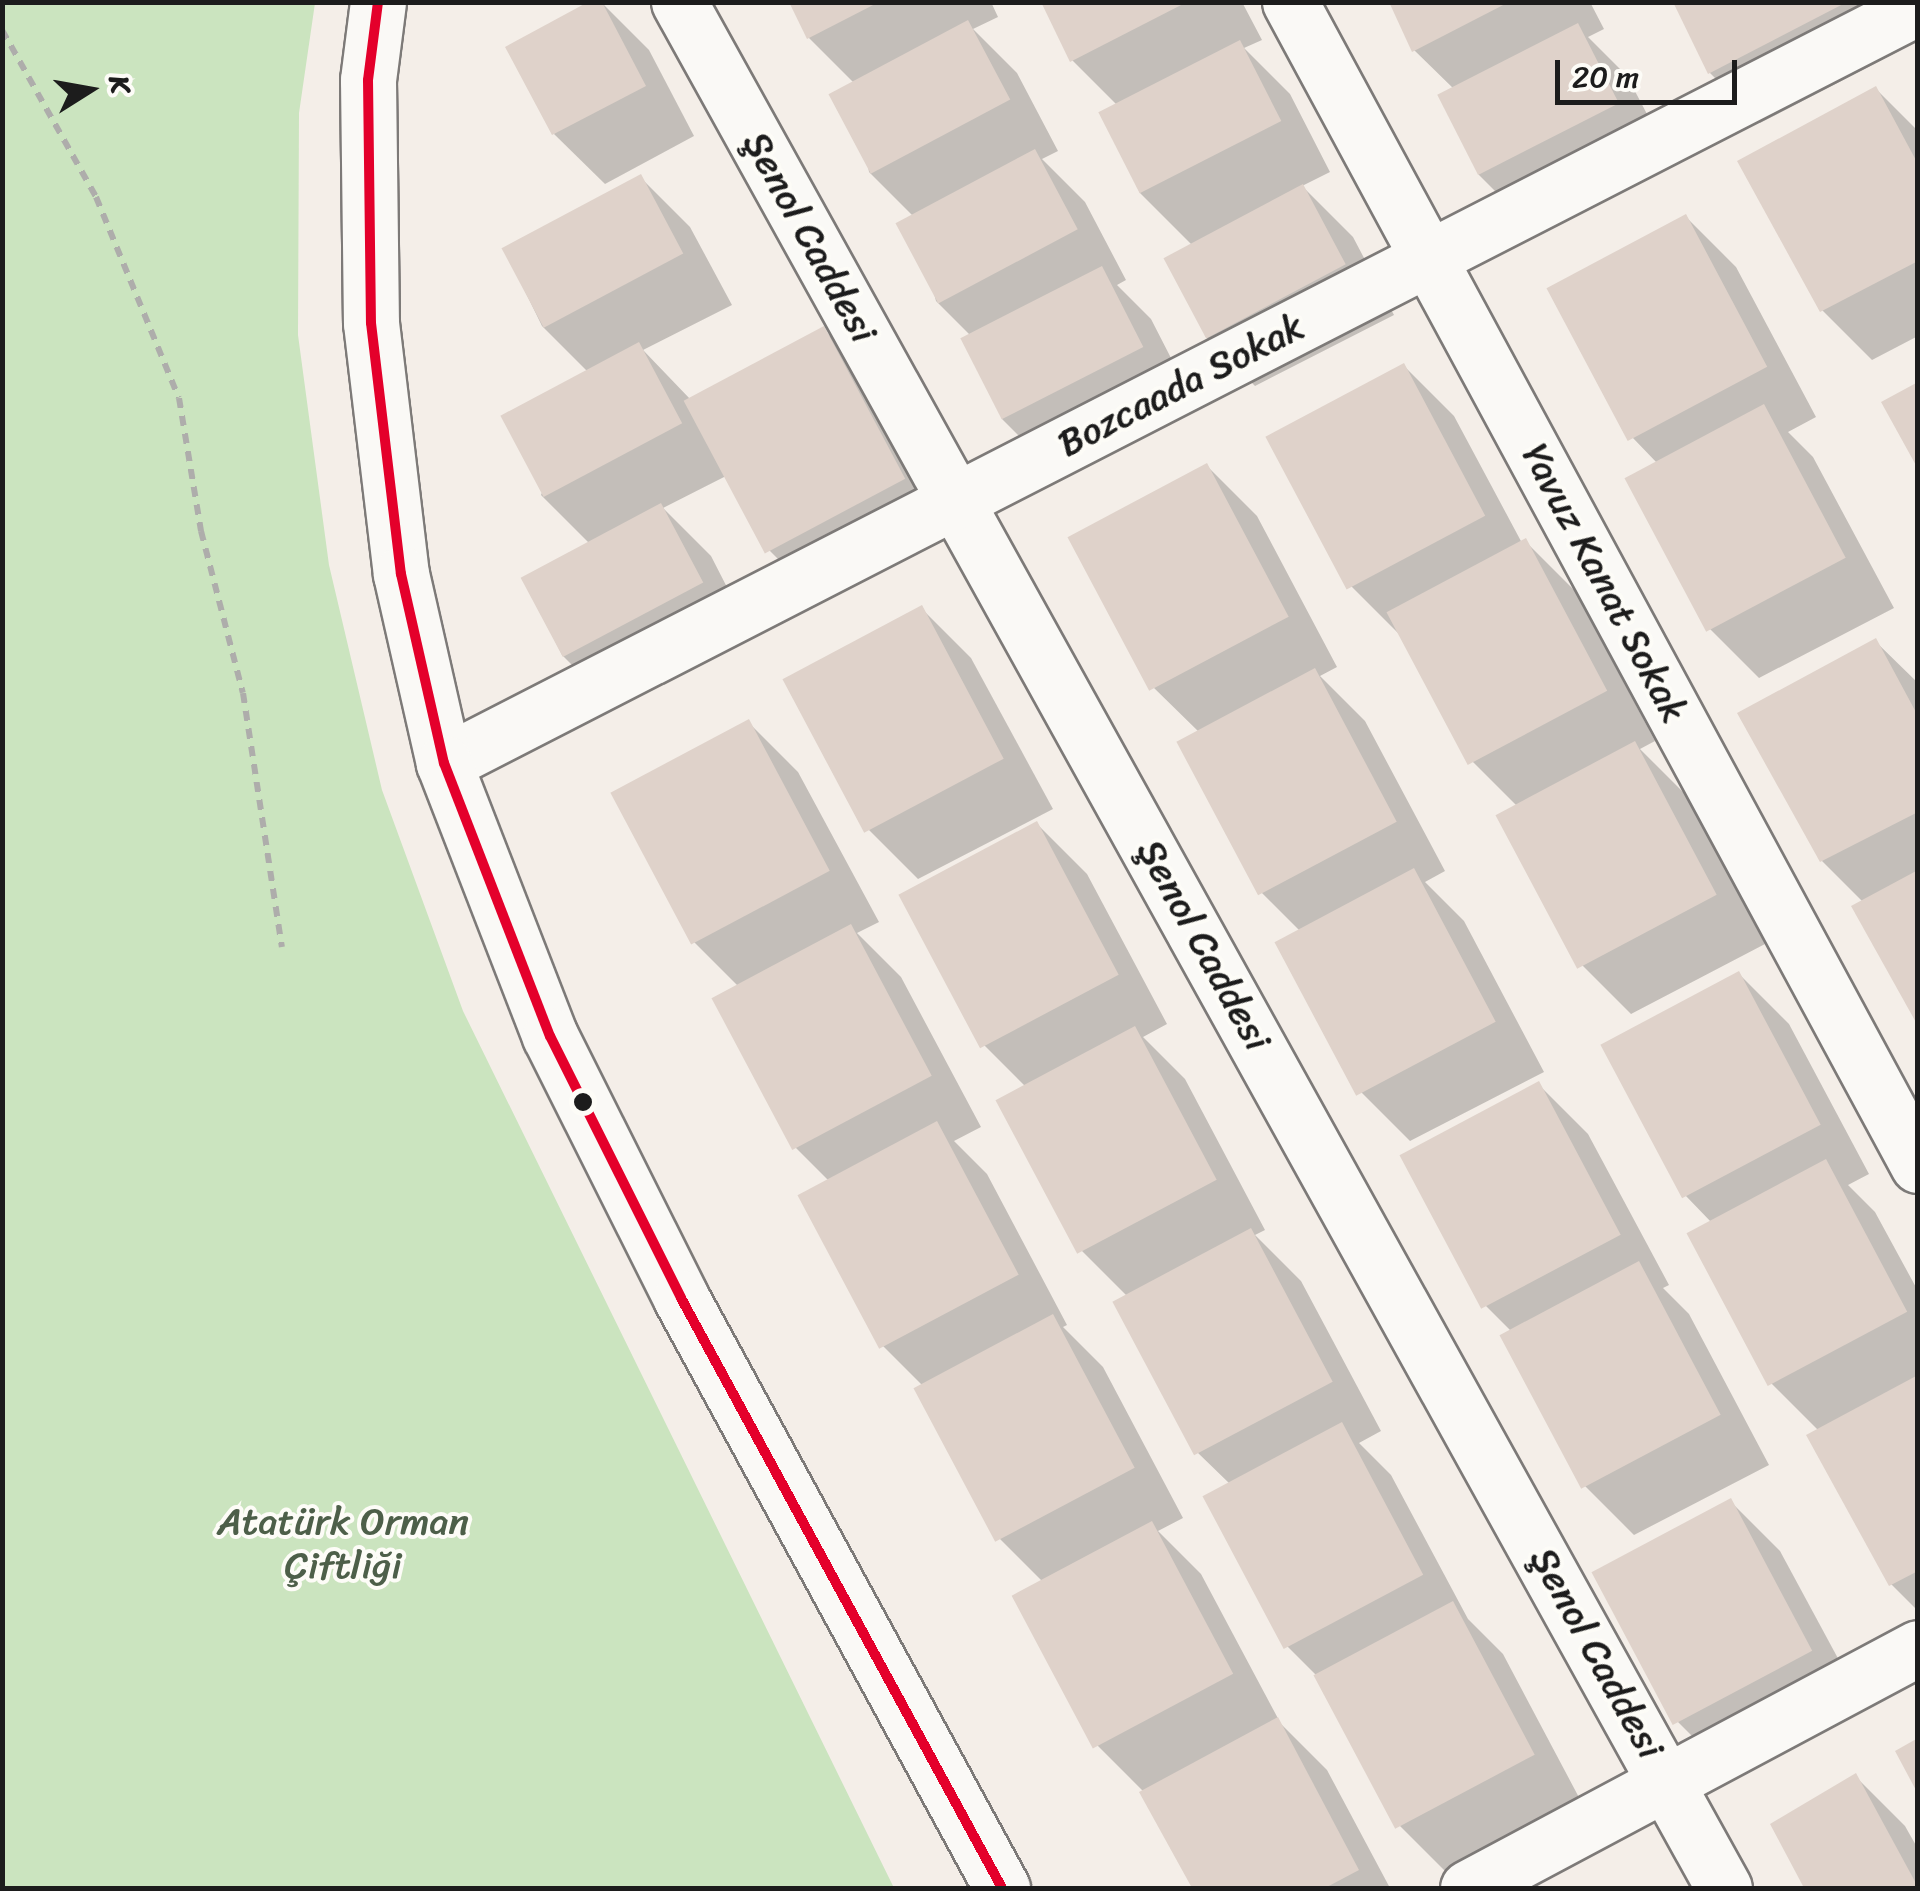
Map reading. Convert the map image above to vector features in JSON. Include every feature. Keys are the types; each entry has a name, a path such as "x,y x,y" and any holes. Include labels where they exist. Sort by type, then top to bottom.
{"street":[{"path":"378,2 368,80 371,324 401,574 444,764 550,1036 681,1298 1002,1888"},
{"name":"Şenol Caddesi","path":"680,2 1724,1888"},
{"name":"Yavuz Kanat Sokak","path":"1290,2 1918,1165"},
{"name":"Bozcaada Sokak","path":"444,764 956,498 1432,260 1914,10"},
{"path":"1468,1888 1918,1648"}],"path":[{"path":"2,30 96,198 180,398 201,530 243,693 282,948"}],"green space":[{"name":"Atatürk Orman Çiftliği","path":"3,2 315,3 299,113 298,335 329,565 382,790 463,1011 894,1888 3,1888"}],"building":[{"path":"588,2 602,2 646,86 552,135 505,47"},
{"path":"789,2 879,2 807,39"},
{"path":"1041,2 1187,2 1070,62"},
{"path":"1389,2 1509,2 1412,52"},
{"path":"1673,2 1847,2 1708,74"},
{"path":"968,20 1010,99 871,174 828,94"},
{"path":"1578,23 1619,103 1478,175 1437,95"},
{"path":"1240,40 1281,121 1140,193 1098,112"},
{"path":"1876,86 1918,164 1918,261 1820,312 1737,161"},
{"path":"1035,149 1078,229 938,304 895,223"},
{"path":"641,174 683,253 544,328 501,248"},
{"path":"1303,184 1346,264 1206,339 1163,258"},
{"path":"1686,214 1767,367 1628,441 1546,288"},
{"path":"1102,266 1143,347 1002,419 960,338"},
{"path":"824,326 905,479 765,553 684,401"},
{"path":"639,342 682,423 544,497 500,416"},
{"path":"1404,363 1485,516 1347,589 1265,437"},
{"path":"1918,382 1918,469 1881,402"},
{"path":"1764,404 1846,558 1706,632 1624,478"},
{"path":"1207,463 1289,617 1149,691 1067,537"},
{"path":"661,503 703,582 563,657 521,578"},
{"path":"1526,538 1607,691 1468,765 1386,612"},
{"path":"922,605 1004,759 864,833 782,679"},
{"path":"1876,638 1918,716 1918,812 1820,862 1737,713"},
{"path":"1315,668 1397,822 1258,895 1176,742"},
{"path":"749,719 830,871 691,945 610,793"},
{"path":"1635,741 1717,895 1577,969 1495,815"},
{"path":"1037,821 1119,975 980,1048 898,895"},
{"path":"1414,868 1496,1022 1356,1096 1274,942"},
{"path":"1918,870 1918,1026 1851,906"},
{"path":"851,924 932,1076 792,1150 711,998"},
{"path":"1739,971 1821,1125 1682,1198 1600,1045"},
{"path":"1135,1026 1217,1180 1077,1254 995,1100"},
{"path":"1539,1081 1621,1235 1481,1309 1399,1155"},
{"path":"937,1121 1019,1275 879,1349 797,1195"},
{"path":"1826,1159 1907,1312 1768,1386 1686,1233"},
{"path":"1251,1228 1333,1382 1194,1455 1112,1302"},
{"path":"1639,1261 1721,1415 1581,1489 1499,1335"},
{"path":"1053,1314 1135,1468 995,1542 913,1388"},
{"path":"1918,1375 1918,1571 1889,1586 1806,1435"},
{"path":"1342,1422 1423,1575 1284,1649 1202,1496"},
{"path":"1731,1498 1812,1651 1673,1725 1591,1572"},
{"path":"1152,1521 1233,1674 1093,1748 1012,1596"},
{"path":"1453,1601 1535,1755 1395,1829 1313,1675"},
{"path":"1278,1717 1359,1870 1325,1888 1192,1888 1139,1792"},
{"path":"1918,1738 1918,1794 1895,1751"},
{"path":"1856,1773 1918,1888 1804,1888 1770,1824"}],"transit line":[{"path":"378,2 368,80 371,323 401,574 444,763 550,1036 681,1298 1002,1888"}]}
